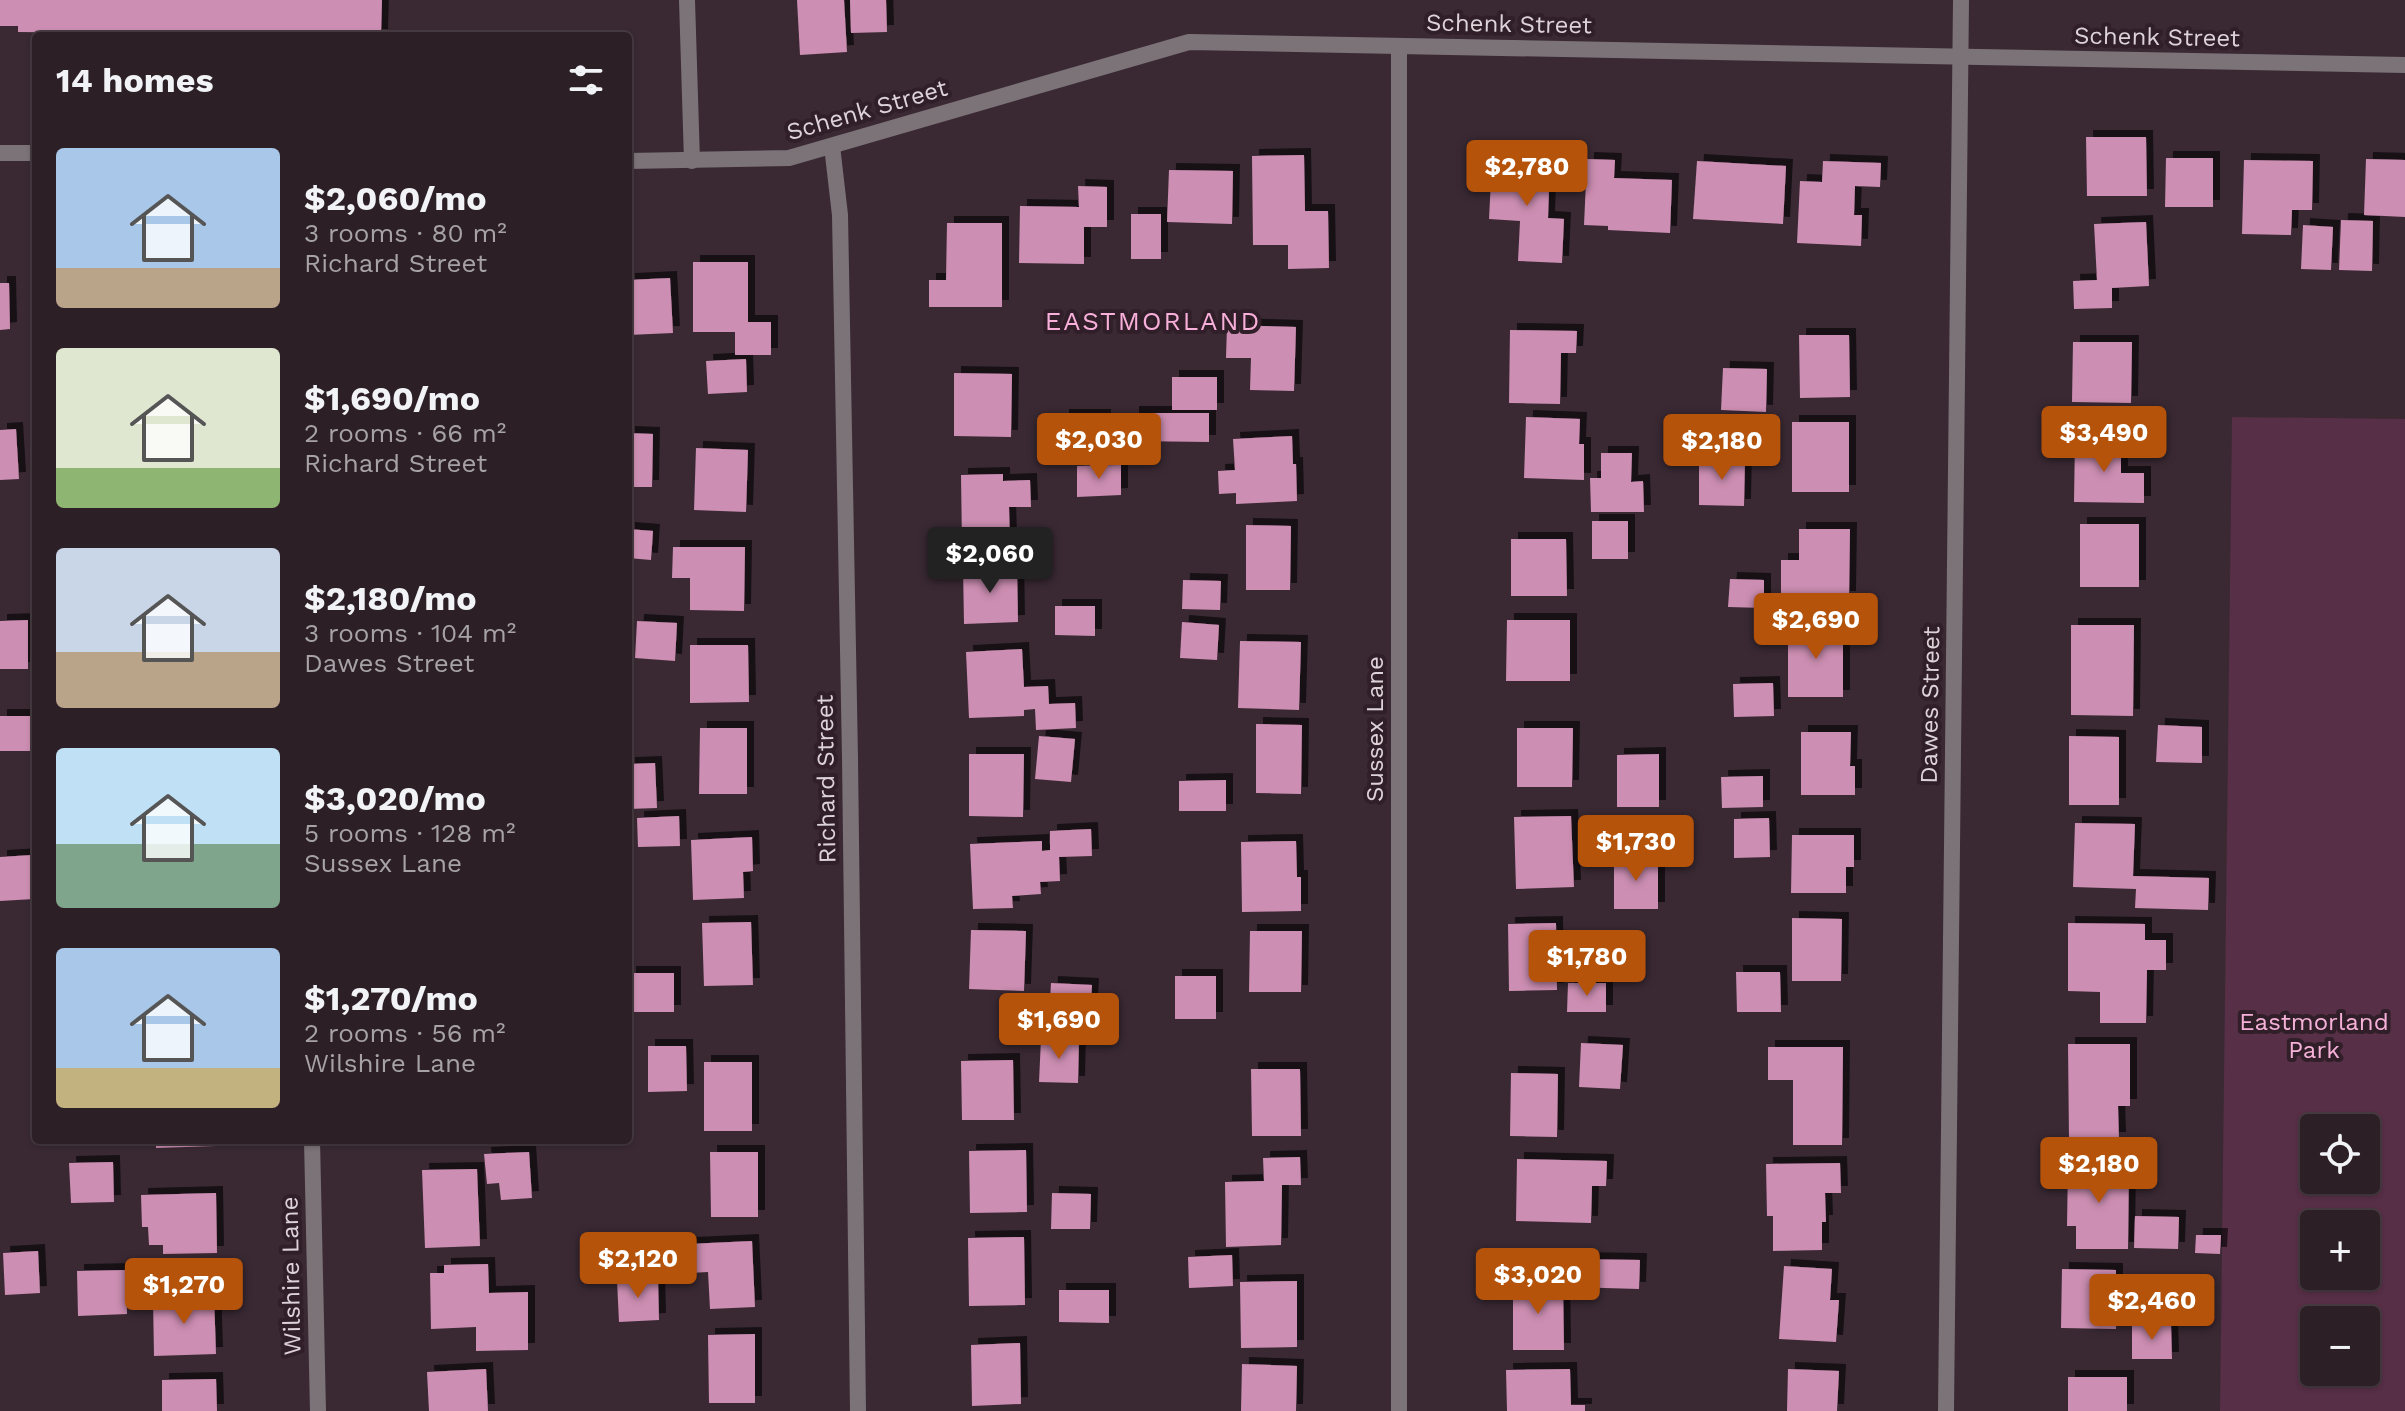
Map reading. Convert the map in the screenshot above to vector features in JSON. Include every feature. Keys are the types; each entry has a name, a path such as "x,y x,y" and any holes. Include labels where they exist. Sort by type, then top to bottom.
{"street":[{"path":"687,0 692,161"},
{"name":"Dawes Street","path":"1946,1411 1961,0"},
{"name":"Schenk Street","path":"632,161 789,158 1189,42 2405,65"},
{"name":"Sussex Lane","path":"1399,47 1399,1411"},
{"name":"Richard Street","path":"832,146 840,215 858,1411"},
{"path":"0,153 32,153"},
{"name":"Wilshire Lane","path":"312,1144 318,1411"}],"green space":[{"name":"Eastmorland Park","path":"2232,417 2405,419 2405,1411 2220,1411"}],"building":[{"path":"0,0 382,0 381,32 18,32 18,26 0,26"},
{"path":"797,0 844,0 847,52 800,55"},
{"path":"850,0 886,0 887,32 851,33"},
{"path":"2086,137 2146,137 2147,196 2087,196"},
{"path":"1304,155 1305,211 1328,211 1329,268 1288,269 1288,245 1253,245 1252,156"},
{"path":"2166,158 2213,158 2213,207 2165,207"},
{"path":"1587,159 1615,160 1614,178 1672,180 1670,233 1608,230 1608,226 1584,225"},
{"path":"2366,159 2405,160 2405,217 2364,215"},
{"path":"1492,160 1550,163 1548,218 1564,219 1562,263 1518,261 1520,221 1489,219"},
{"path":"2244,160 2313,161 2312,210 2292,210 2291,235 2242,234"},
{"path":"1697,161 1786,166 1783,224 1693,219"},
{"path":"1823,161 1881,163 1880,187 1855,186 1854,215 1862,215 1861,246 1797,243 1800,181 1822,182"},
{"path":"1169,170 1233,171 1232,224 1167,222"},
{"path":"1078,186 1107,187 1107,227 1084,227 1084,264 1019,263 1020,206 1079,207"},
{"path":"1131,214 1161,214 1161,259 1131,259"},
{"path":"2341,220 2373,221 2372,271 2339,270"},
{"path":"2146,222 2149,286 2112,288 2112,308 2074,309 2073,281 2097,280 2094,224"},
{"path":"947,223 1002,223 1002,307 929,307 929,280 946,280"},
{"path":"2303,225 2333,227 2331,270 2301,269"},
{"path":"693,262 748,262 748,322 771,322 771,355 735,355 735,332 693,332"},
{"path":"670,278 673,333 632,335 632,280"},
{"path":"0,283 9,283 10,329 0,330"},
{"path":"1227,325 1296,327 1294,391 1250,390 1251,358 1226,358"},
{"path":"1510,330 1577,331 1576,353 1561,353 1560,404 1509,403"},
{"path":"1799,335 1849,335 1850,397 1800,398"},
{"path":"2073,342 2132,342 2131,403 2072,402"},
{"path":"746,359 747,392 708,394 706,361"},
{"path":"1723,368 1767,369 1766,412 1721,410"},
{"path":"954,373 1012,374 1011,437 954,436"},
{"path":"1172,377 1217,377 1217,410 1172,410"},
{"path":"1132,413 1209,413 1209,442 1132,441"},
{"path":"1062,416 1104,416 1104,451 1062,451"},
{"path":"1526,417 1580,419 1579,444 1584,444 1584,480 1524,478"},
{"path":"1792,422 1849,422 1849,492 1792,492"},
{"path":"16,429 19,479 0,480 0,430"},
{"path":"632,433 653,434 652,487 632,487"},
{"path":"1292,436 1297,501 1236,504 1236,493 1219,494 1218,471 1235,470 1233,439"},
{"path":"2075,438 2121,438 2121,473 2144,473 2144,503 2074,502"},
{"path":"696,448 748,450 746,512 694,510"},
{"path":"1601,453 1632,453 1631,482 1643,481 1644,512 1591,512 1590,478 1601,478"},
{"path":"1699,458 1745,459 1744,506 1699,505"},
{"path":"1121,465 1121,495 1077,497 1077,466"},
{"path":"1003,474 1003,481 1030,480 1031,507 1009,507 1010,543 962,544 961,475"},
{"path":"1592,521 1628,521 1628,559 1592,559"},
{"path":"2080,524 2139,524 2139,587 2080,587"},
{"path":"1246,525 1291,526 1290,590 1246,590"},
{"path":"632,529 653,531 651,560 632,558"},
{"path":"1799,529 1850,529 1849,598 1781,597 1781,560 1799,560"},
{"path":"1511,539 1566,539 1567,596 1511,596"},
{"path":"673,547 745,547 744,611 690,610 690,578 672,578"},
{"path":"1017,566 1018,622 964,624 963,567"},
{"path":"1730,579 1764,580 1764,608 1728,607"},
{"path":"1183,580 1221,581 1220,610 1182,609"},
{"path":"1055,606 1095,606 1095,636 1055,635"},
{"path":"28,620 28,669 0,669 0,621"},
{"path":"1507,620 1570,620 1570,681 1506,681"},
{"path":"637,621 677,623 675,661 635,658"},
{"path":"1182,622 1219,625 1217,660 1180,658"},
{"path":"1788,625 1843,625 1843,697 1788,697"},
{"path":"2071,625 2134,625 2133,716 2071,715"},
{"path":"1240,641 1301,642 1299,710 1238,708"},
{"path":"690,645 748,645 749,702 690,703"},
{"path":"1022,649 1024,687 1048,686 1049,704 1075,703 1076,728 1036,730 1035,709 1024,710 1024,716 969,718 966,652"},
{"path":"1773,683 1774,716 1734,717 1733,684"},
{"path":"0,716 31,716 31,751 0,751"},
{"path":"1256,724 1302,725 1301,794 1256,793"},
{"path":"2158,725 2202,727 2202,763 2156,762"},
{"path":"700,728 747,728 747,794 699,794"},
{"path":"1517,728 1573,728 1572,787 1517,787"},
{"path":"1801,732 1851,732 1850,766 1855,766 1855,795 1801,795"},
{"path":"1039,736 1075,739 1071,782 1035,779"},
{"path":"2069,736 2119,737 2119,805 2069,805"},
{"path":"969,754 1024,754 1023,817 969,816"},
{"path":"1659,754 1659,807 1617,807 1617,755"},
{"path":"655,763 657,808 632,809 632,764"},
{"path":"1763,776 1763,807 1722,808 1721,777"},
{"path":"1226,780 1226,811 1179,811 1179,781"},
{"path":"679,816 680,846 638,847 637,818"},
{"path":"1571,816 1574,887 1516,889 1514,817"},
{"path":"1769,818 1770,857 1734,858 1734,819"},
{"path":"2075,823 2135,824 2133,876 2209,878 2208,910 2135,908 2136,889 2073,887"},
{"path":"1091,829 1092,856 1059,857 1060,881 1040,882 1041,894 1012,896 1013,908 973,909 970,844 1042,841 1042,851 1050,850 1050,831"},
{"path":"1792,835 1854,835 1854,867 1846,867 1846,893 1791,893"},
{"path":"752,837 753,871 743,872 744,898 693,900 691,840"},
{"path":"1296,841 1297,877 1301,877 1301,911 1242,912 1241,842"},
{"path":"32,855 32,899 0,901 0,857"},
{"path":"1614,857 1658,857 1658,909 1614,909"},
{"path":"1792,918 1842,919 1841,981 1792,981"},
{"path":"751,922 753,985 704,986 702,923"},
{"path":"1556,923 1557,990 1509,991 1508,924"},
{"path":"2068,923 2145,924 2145,940 2166,940 2166,970 2147,970 2146,1023 2100,1023 2100,992 2068,991"},
{"path":"971,930 1026,931 1024,991 969,989"},
{"path":"1250,931 1302,931 1301,992 1249,992"},
{"path":"1736,972 1780,972 1781,1012 1737,1012"},
{"path":"632,973 674,973 674,1012 632,1012"},
{"path":"1175,976 1216,976 1216,1019 1175,1019"},
{"path":"1051,983 1092,985 1090,1020 1049,1017"},
{"path":"1568,983 1606,983 1606,1012 1567,1012"},
{"path":"1041,1039 1079,1040 1078,1083 1039,1082"},
{"path":"1581,1043 1623,1045 1620,1089 1579,1087"},
{"path":"2068,1044 2130,1044 2130,1106 2118,1106 2119,1139 2069,1140"},
{"path":"648,1046 686,1046 687,1091 648,1092"},
{"path":"1768,1047 1843,1047 1842,1145 1793,1145 1793,1080 1768,1080"},
{"path":"1013,1060 1014,1120 962,1120 961,1061"},
{"path":"704,1062 752,1062 752,1131 704,1131"},
{"path":"1251,1069 1300,1069 1301,1136 1252,1136"},
{"path":"1511,1073 1558,1074 1557,1137 1510,1136"},
{"path":"156,1144 216,1146 156,1148"},
{"path":"1026,1150 1027,1212 970,1213 969,1151"},
{"path":"529,1152 532,1198 501,1200 499,1183 487,1184 484,1154"},
{"path":"710,1152 758,1152 758,1217 711,1217"},
{"path":"1300,1157 1301,1185 1282,1185 1281,1245 1226,1247 1225,1182 1264,1181 1263,1158"},
{"path":"1517,1159 1607,1161 1606,1186 1592,1186 1591,1223 1516,1221"},
{"path":"113,1162 114,1202 71,1203 69,1163"},
{"path":"1840,1163 1841,1193 1825,1193 1826,1222 1822,1222 1822,1250 1773,1251 1773,1216 1767,1216 1766,1164"},
{"path":"2068,1163 2129,1164 2128,1249 2076,1249 2076,1226 2067,1226"},
{"path":"477,1169 480,1246 425,1248 422,1170"},
{"path":"216,1193 217,1253 163,1254 163,1245 149,1245 148,1227 142,1227 141,1195"},
{"path":"1052,1193 1091,1194 1090,1229 1051,1229"},
{"path":"2135,1216 2179,1217 2178,1249 2134,1248"},
{"path":"2196,1235 2221,1235 2220,1254 2195,1253"},
{"path":"1024,1237 1025,1305 969,1306 968,1238"},
{"path":"752,1241 755,1307 710,1309 708,1272 690,1273 688,1244"},
{"path":"38,1251 40,1293 5,1295 3,1253"},
{"path":"1232,1255 1233,1286 1189,1288 1188,1257"},
{"path":"1570,1259 1640,1260 1639,1289 1570,1287"},
{"path":"488,1264 489,1293 528,1292 528,1350 476,1351 476,1327 431,1329 430,1273 444,1273 444,1265"},
{"path":"1784,1266 1832,1269 1830,1300 1839,1300 1836,1342 1779,1339"},
{"path":"2062,1269 2116,1270 2116,1329 2061,1328"},
{"path":"126,1270 127,1314 78,1316 77,1271"},
{"path":"658,1278 659,1320 619,1322 617,1280"},
{"path":"1297,1281 1297,1347 1241,1348 1240,1282"},
{"path":"1563,1282 1564,1350 1513,1350 1513,1283"},
{"path":"1059,1290 1109,1290 1109,1323 1059,1322"},
{"path":"214,1296 216,1354 154,1356 153,1298"},
{"path":"2132,1324 2171,1324 2172,1359 2132,1359"},
{"path":"755,1334 755,1403 709,1403 708,1335"},
{"path":"1020,1343 1021,1404 972,1406 971,1345"},
{"path":"1242,1364 1297,1366 1296,1411 1241,1411"},
{"path":"486,1369 488,1411 429,1411 427,1372"},
{"path":"1570,1369 1571,1405 1585,1405 1585,1411 1507,1411 1506,1370"},
{"path":"1788,1369 1839,1371 1837,1411 1787,1411"},
{"path":"2068,1377 2127,1377 2127,1411 2068,1411"},
{"path":"216,1379 217,1411 162,1411 162,1380"}],"district":[{"name":"EASTMORLAND","path":"1153,321"}]}
